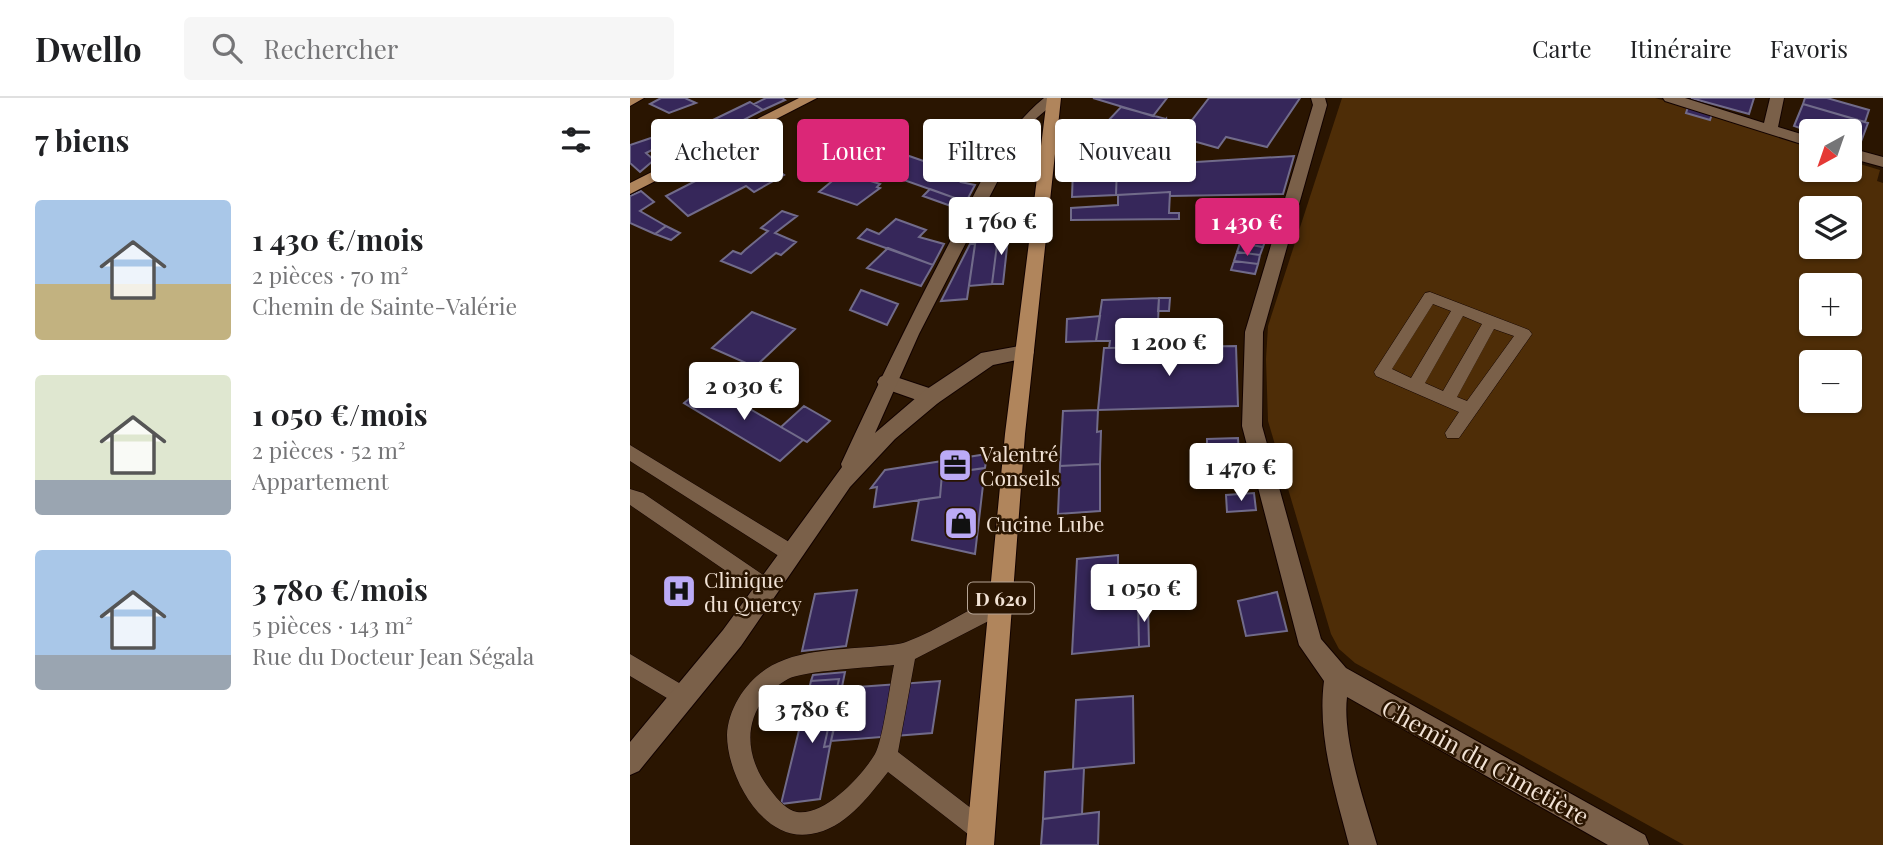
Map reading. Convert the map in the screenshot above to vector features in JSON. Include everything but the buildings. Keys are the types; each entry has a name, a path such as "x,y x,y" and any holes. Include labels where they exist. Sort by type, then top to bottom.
{"main road":[{"path":"630,102 637,98"},
{"path":"630,189 810,98"},
{"name":"D 620","path":"980,838 1025,352 1054,98"}],"street":[{"path":"843,481 887,382 1002,157 1027,120 1054,98"},
{"path":"1670,98 1799,138"},
{"path":"1770,130 1777,98"},
{"path":"1319,102 1254,332 1252,426 1311,645 1337,677 1333,709 1343,772 1363,845"},
{"path":"1862,156 1883,162"},
{"path":"630,762 684,698 768,589 843,481 888,433 931,397 988,358 1025,352"},
{"path":"887,382 931,397"},
{"name":"Chemin du Cimetière","path":"1337,677 1635,845"}],"lane":[{"path":"1453,433 1470,410 1524,334 1430,297 1382,372 1470,410"},
{"path":"1415,386 1460,309"},
{"path":"1447,400 1491,321"},
{"path":"630,452 792,554"},
{"path":"630,498 637,499 768,589"},
{"path":"906,653 886,757 865,783 838,810 810,823 788,821 770,810 741,764 738,733 748,703 764,682 779,671 791,667 906,653 1001,604"},
{"path":"630,664 684,698"},
{"path":"886,757 980,838"}],"shaded area":[{"path":"1342,98 1655,98 1688,107 1686,113 1709,120 1712,114 1799,144 1799,182 1862,182 1862,165 1880,170 1877,181 1883,183 1883,845 1684,845 1355,663 1339,649 1331,634 1268,421 1268,326"}],"place":[{"name":"Valentré Conseils","path":"955,465"},
{"name":"Cucine Lube","path":"961,523"},
{"name":"Clinique du Quercy","path":"679,591"}]}
